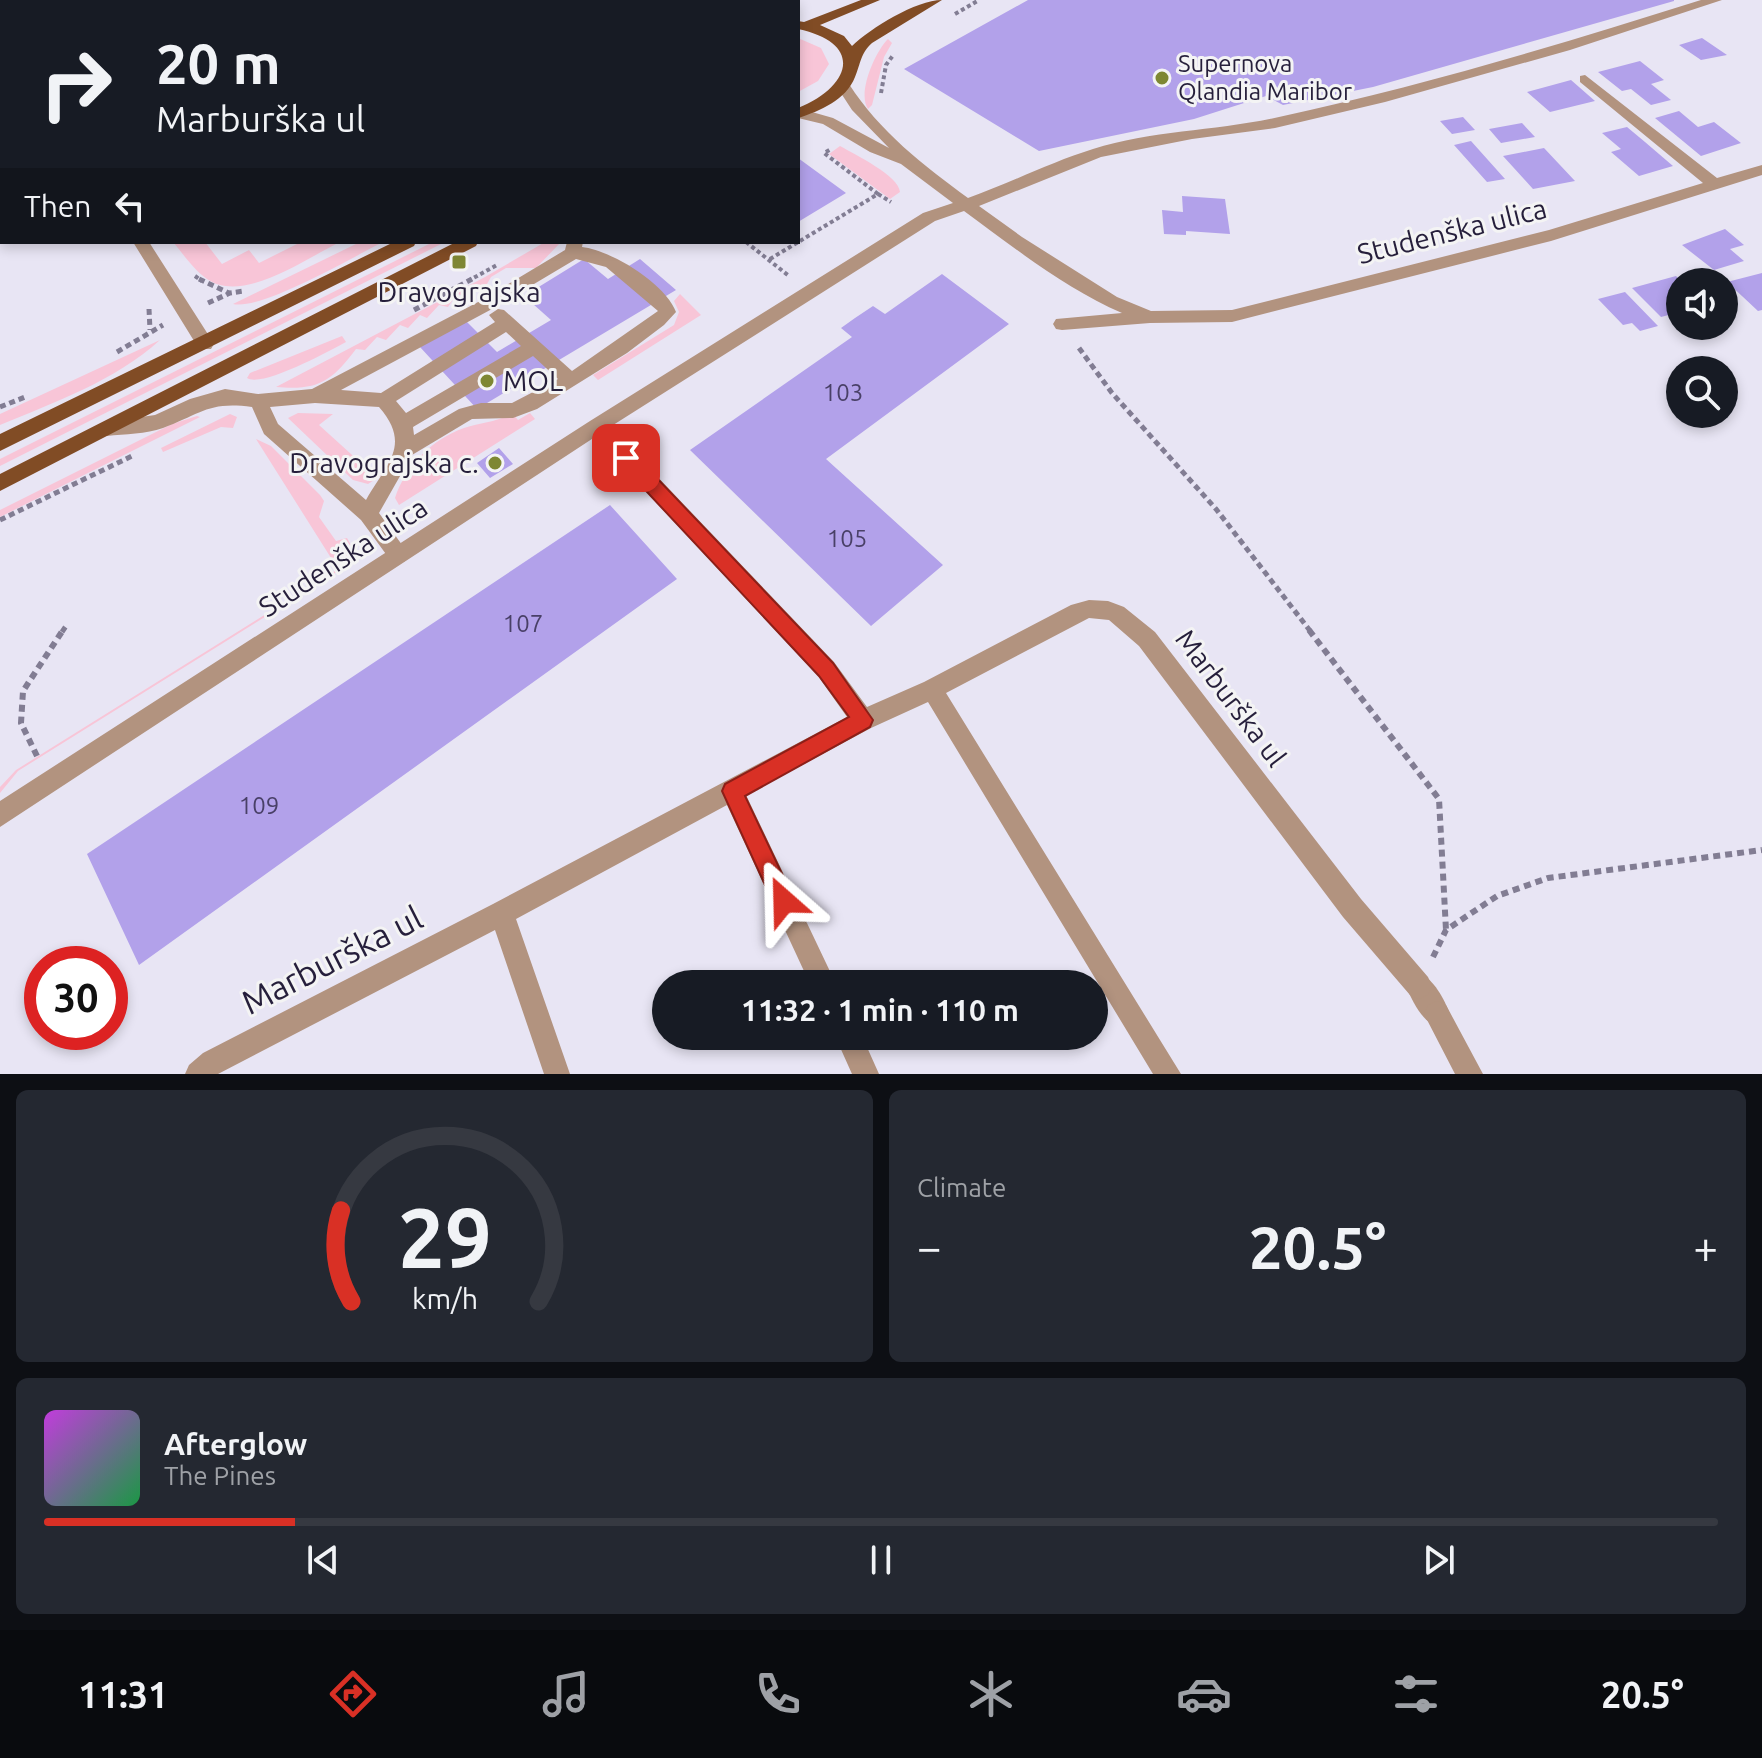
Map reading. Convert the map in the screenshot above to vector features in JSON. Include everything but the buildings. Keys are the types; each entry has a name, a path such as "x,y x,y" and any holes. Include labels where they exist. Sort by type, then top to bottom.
{"main road":[{"path":"802,25 873,0"},
{"path":"851,62 858,48 867,40 935,0"},
{"path":"800,112 820,107 844,87 851,62 847,47 830,34 802,25"},
{"path":"0,443 404,244"},
{"path":"0,483 466,244"}],"street":[{"name":"Studenška ulica","path":"0,815 597,426 929,217 1010,189 1075,159 1192,134 1275,123 1385,97 1565,47 1715,0"},
{"path":"1585,79 1714,184"},
{"path":"844,87 850,101 895,143 906,160"},
{"path":"800,114 828,121 875,148 906,160 1016,241 1111,301 1150,317"},
{"name":"Studenška ulica","path":"1062,324 1150,317 1232,316 1551,235 1762,170"},
{"path":"142,244 205,344"},
{"path":"315,396 486,305 574,247 610,260 665,306 667,312 644,333 518,410 479,410 466,414 405,450 368,514"},
{"path":"486,305 570,379"},
{"path":"107,429 158,422 196,404 225,396 258,401 315,396 384,400 507,323"},
{"path":"404,423 534,347"},
{"path":"384,400 404,423 405,450"},
{"path":"258,401 271,429 368,514 398,555"},
{"path":"597,426 826,669 863,720"},
{"name":"Marburška ul","path":"198,1074 212,1062 502,913 863,720 932,689 1078,612 1100,607 1118,614 1147,639 1352,908 1419,986 1470,1074"},
{"path":"932,689 1168,1074"},
{"path":"732,791 816,970"},
{"path":"502,913 557,1074"},
{"path":"855,1050 866,1074"}],"path":[{"path":"947,19 979,0"},
{"path":"880,102 886,65 899,48"},
{"path":"824,153 891,202"},
{"path":"800,241 878,194"},
{"path":"749,244 810,292"},
{"path":"770,259 795,244"},
{"path":"402,316 506,260"},
{"path":"189,272 211,287 230,293"},
{"path":"1062,324 1112,393 1216,509 1439,799 1446,930 1432,960"},
{"path":"108,356 149,331"},
{"path":"0,407 27,396"},
{"path":"0,520 135,454"},
{"path":"50,782 21,723 23,691 66,626"},
{"path":"1446,930 1497,896 1548,878 1762,850"}],"shaded area":[{"path":"800,39 821,48 829,64 818,81 800,91"},
{"path":"888,39 892,43 884,57 872,105 868,109 865,102 866,83 878,53"},
{"path":"840,146 885,173 900,192 890,199 829,154"},
{"path":"175,244 207,244 222,264 249,250 259,263 297,244 336,244 274,276 238,286 222,285 207,279"},
{"path":"356,244 379,244 285,291 246,304 233,304"},
{"path":"429,244 441,244 0,466 0,459"},
{"path":"542,244 559,244 536,268 506,268 491,277 487,284 465,296 457,294 448,307 439,305 427,318 420,315 408,328 400,325 386,340 377,337 365,350 356,349 323,382 303,387 276,387"},
{"path":"680,294 701,315 598,380 593,375 674,325 679,312 674,301"},
{"path":"342,336 346,342 296,367 266,378 247,378 250,373"},
{"path":"160,340 104,379 0,425 0,414"},
{"path":"298,413 333,414 319,425 372,473 387,464 382,475 368,484 353,480 288,418"},
{"path":"512,413 518,420 530,413 535,419 399,505 395,498 406,476 431,447 452,433"},
{"path":"230,414 237,417 233,428 221,427 163,452 161,448"},
{"path":"200,417 0,517 0,510 172,424"},
{"path":"256,439 271,446 320,495 324,501 319,517 336,541 347,538 356,554 353,562 18,771 0,793 0,787 16,770 338,569"}],"place":[{"name":"Supernova Qlandia Maribor","path":"1162,78"},
{"name":"Dravograjska","path":"459,262"},
{"name":"MOL","path":"487,381"},
{"name":"Dravograjska c.","path":"495,463"}],"route":[{"path":"626,458 826,669 863,720 732,791 784,901"}]}
